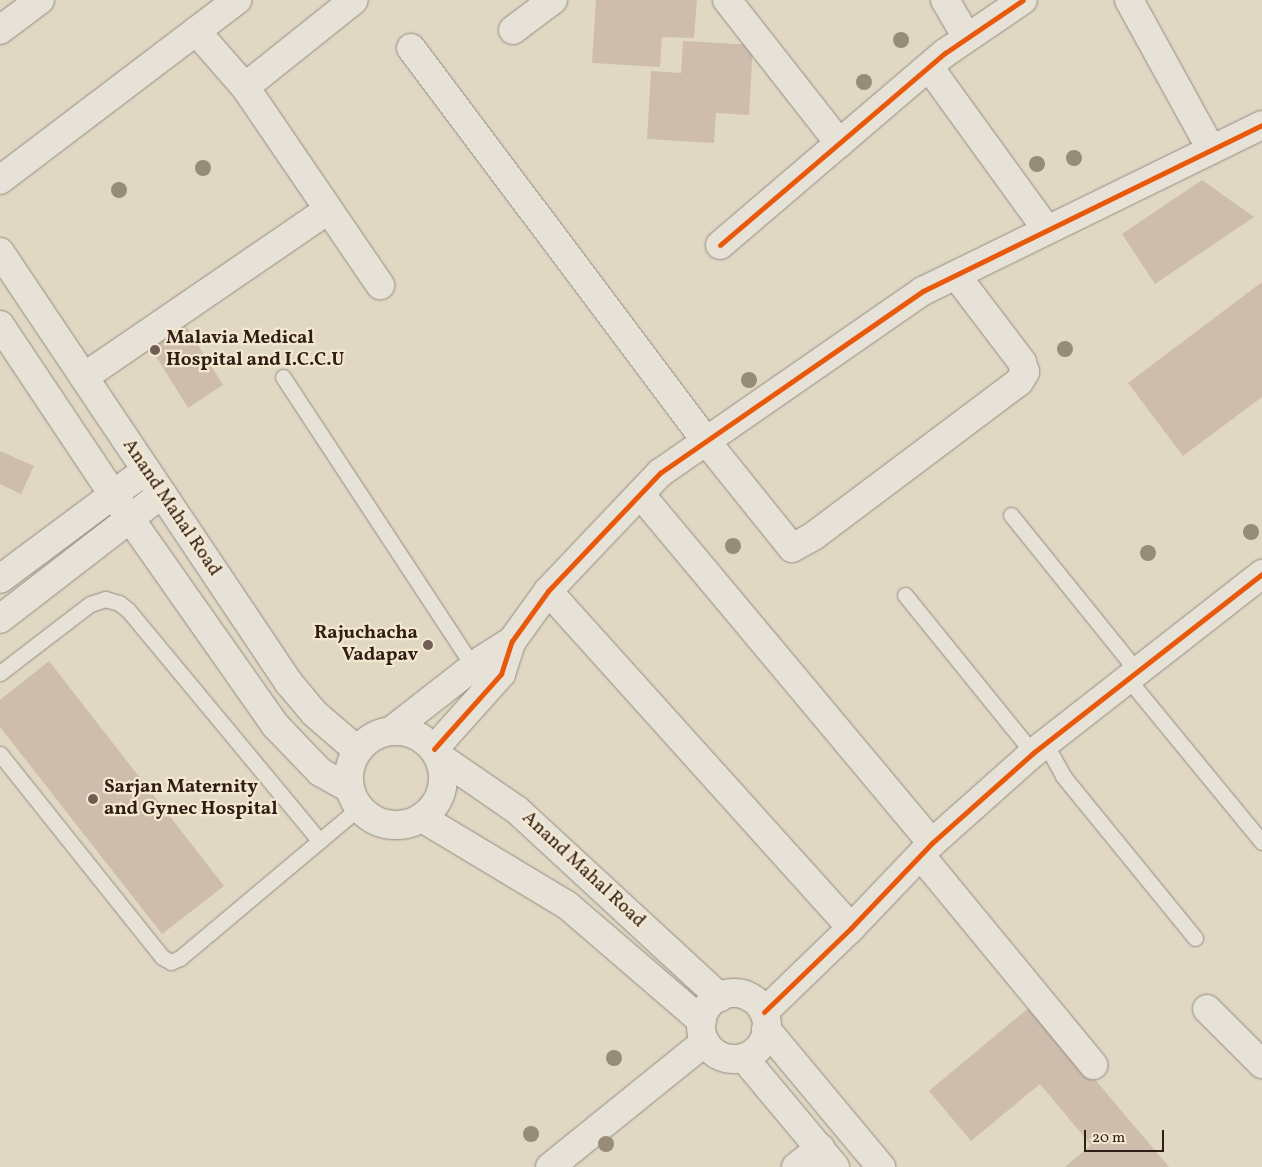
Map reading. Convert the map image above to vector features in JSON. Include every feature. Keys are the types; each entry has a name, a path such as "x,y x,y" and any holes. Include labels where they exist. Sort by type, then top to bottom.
{"street":[{"path":"0,30 40,0"},
{"path":"0,180 237,0"},
{"path":"245,87 354,0"},
{"path":"513,30 553,0"},
{"path":"727,0 839,143"},
{"path":"945,0 966,36"},
{"path":"720,244 966,36 1022,0"},
{"path":"1129,0 1210,150"},
{"path":"196,31 245,87 380,284"},
{"path":"411,48 706,441 790,546 797,548 1019,382 1024,372 1022,362 956,275"},
{"path":"929,67 1047,230"},
{"path":"436,752 501,674 512,641 548,592 660,473 923,291 1262,125"},
{"path":"84,377 328,210"},
{"name":"Anand Mahal Road","path":"0,252 301,700 358,751"},
{"name":"Anand Mahal Road","path":"0,325 112,493 275,725 320,772 354,798"},
{"path":"0,579 112,493 146,470"},
{"path":"0,619 162,494"},
{"path":"640,494 926,849 1093,1066"},
{"path":"703,1031 721,1057 744,1058 762,1044 765,1021 926,849 1039,748 1262,574"},
{"path":"548,592 851,928"},
{"path":"392,731 473,666 512,641"},
{"path":"392,731 408,732 422,738 436,752 444,778 441,794 422,818 393,826 378,823 354,798 348,772 358,751 376,735 392,731"},
{"name":"Anand Mahal Road","path":"436,752 517,810 720,997"},
{"name":"Anand Mahal Road","path":"422,818 567,905 703,1031"},
{"path":"550,1167 703,1031 711,1003 729,994 750,997 765,1021 881,1167"},
{"path":"1207,1009 1262,1064"},
{"path":"744,1058 827,1158 796,1167"}],"lane":[{"path":"283,377 473,666"},
{"path":"1011,516 1262,842"},
{"path":"905,595 1063,776 1195,938"},
{"path":"0,672 90,604 105,599 119,603 128,610 320,841"},
{"path":"0,754 162,957 171,962 180,958 320,841 354,798"}],"building":[{"path":"596,0 697,0 694,38 662,37 660,67 592,63"},
{"path":"683,41 753,45 749,115 716,113 714,143 647,139 651,71 681,73"},
{"path":"1202,180 1254,217 1155,284 1122,234"},
{"path":"1262,282 1262,397 1183,456 1128,383"},
{"path":"181,318 223,385 188,408 146,340"},
{"path":"0,451 34,466 21,494 0,484"},
{"path":"49,661 224,886 162,934 0,727 0,700"},
{"path":"1032,1005 1169,1167 1065,1167 1091,1145 1040,1084 971,1141 929,1091"}],"cycle path":[{"path":"720,245 945,53 1023,0"},
{"path":"434,749 501,674 512,641 548,591 660,473 923,291 1262,125"},
{"path":"764,1012 851,928 932,843 1033,753 1262,574"}],"place":[{"name":"Malavia Medical Hospital and I.C.C.U","path":"155,350"},
{"name":"Rajuchacha Vadapav","path":"428,645"},
{"name":"Sarjan Maternity and Gynec Hospital","path":"93,799"}]}
